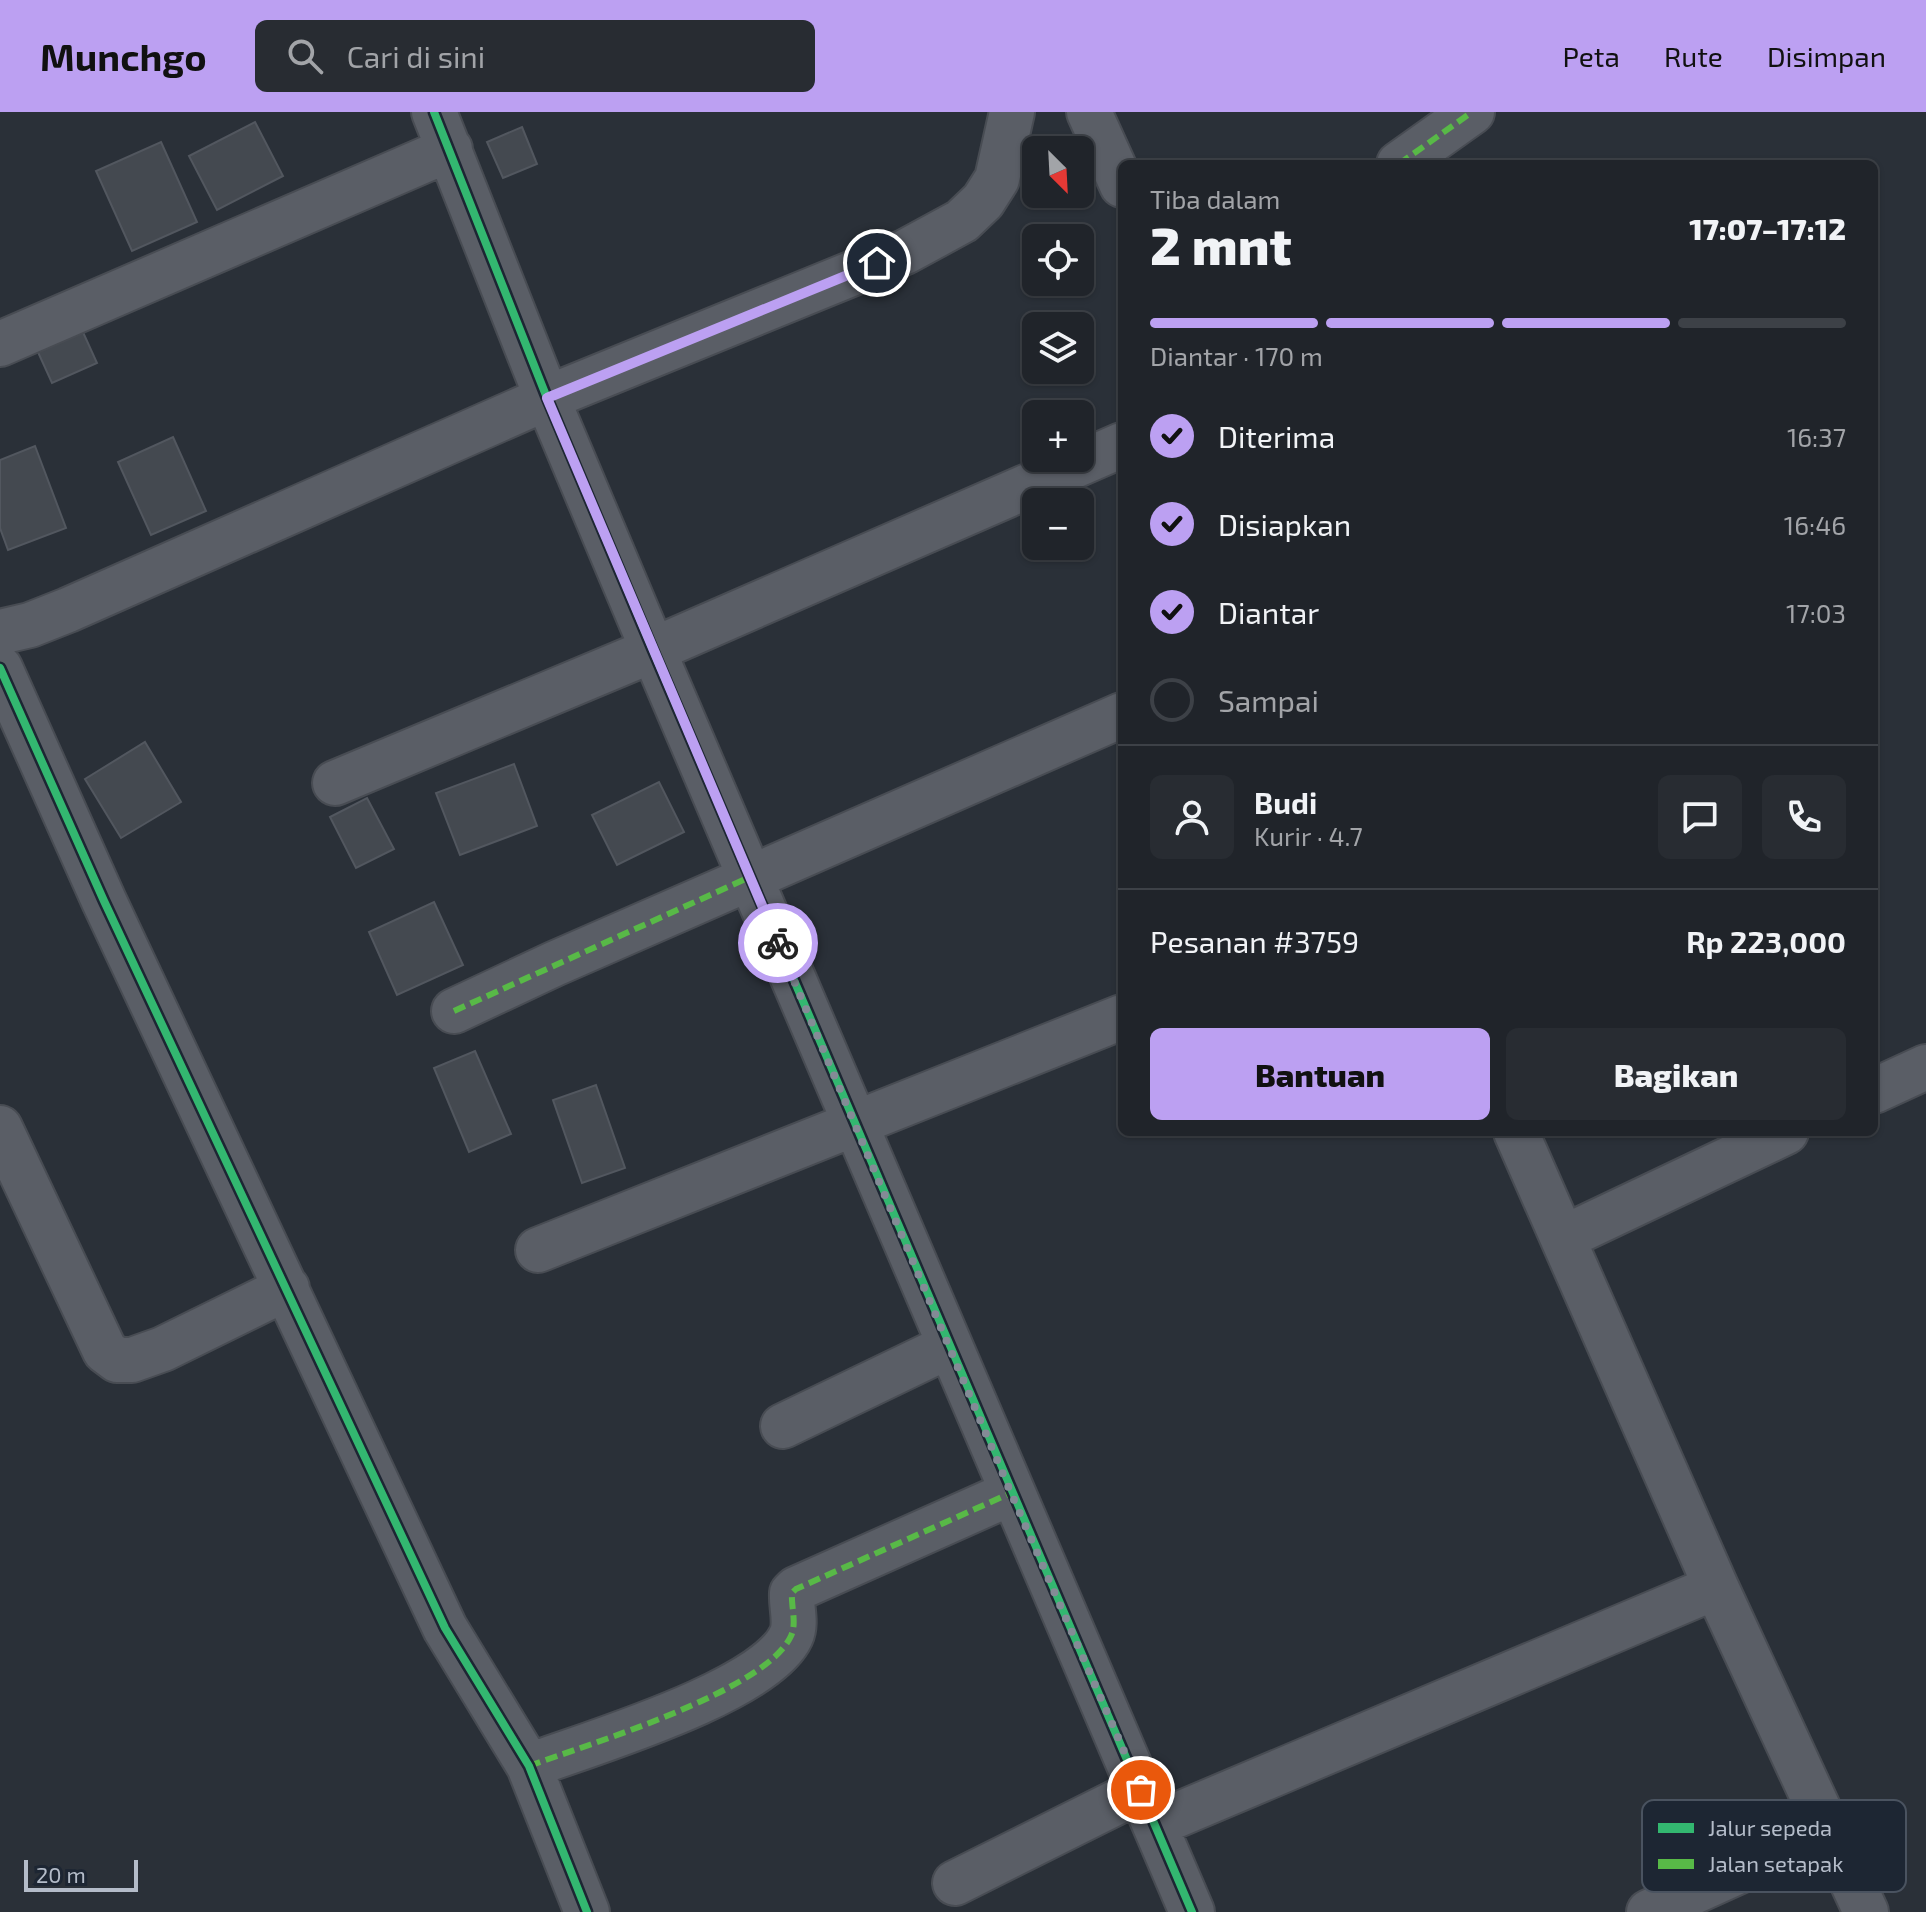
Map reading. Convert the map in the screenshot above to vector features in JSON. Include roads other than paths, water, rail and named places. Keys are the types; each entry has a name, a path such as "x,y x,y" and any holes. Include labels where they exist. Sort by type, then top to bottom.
{"street":[{"path":"0,632 30,625 68,610 547,398 905,252 962,221 983,201 997,179 1012,112"},
{"path":"1089,112 1118,176"},
{"path":"1405,160 1472,112"},
{"path":"0,344 442,131 547,398 653,650 1192,1912"},
{"path":"335,783 653,650 1118,447"},
{"path":"0,668 104,901 445,1628 529,1766 587,1912"},
{"path":"454,1011 750,877 1118,717"},
{"path":"538,1250 1118,1019"},
{"path":"1878,1089 1926,1067"},
{"path":"1518,1136 1716,1587 1816,1800"},
{"path":"1563,1238 1778,1136"},
{"path":"4,1146 105,1351 117,1360 132,1360 163,1349 287,1288"},
{"path":"783,1426 949,1346"},
{"path":"529,1766 690,1706 749,1675 768,1664 791,1636 794,1625 791,1598 796,1589 1011,1493"},
{"path":"955,1883 1716,1587"},
{"path":"1649,1912 1693,1892"},
{"path":"1857,1892 1866,1912"}]}
